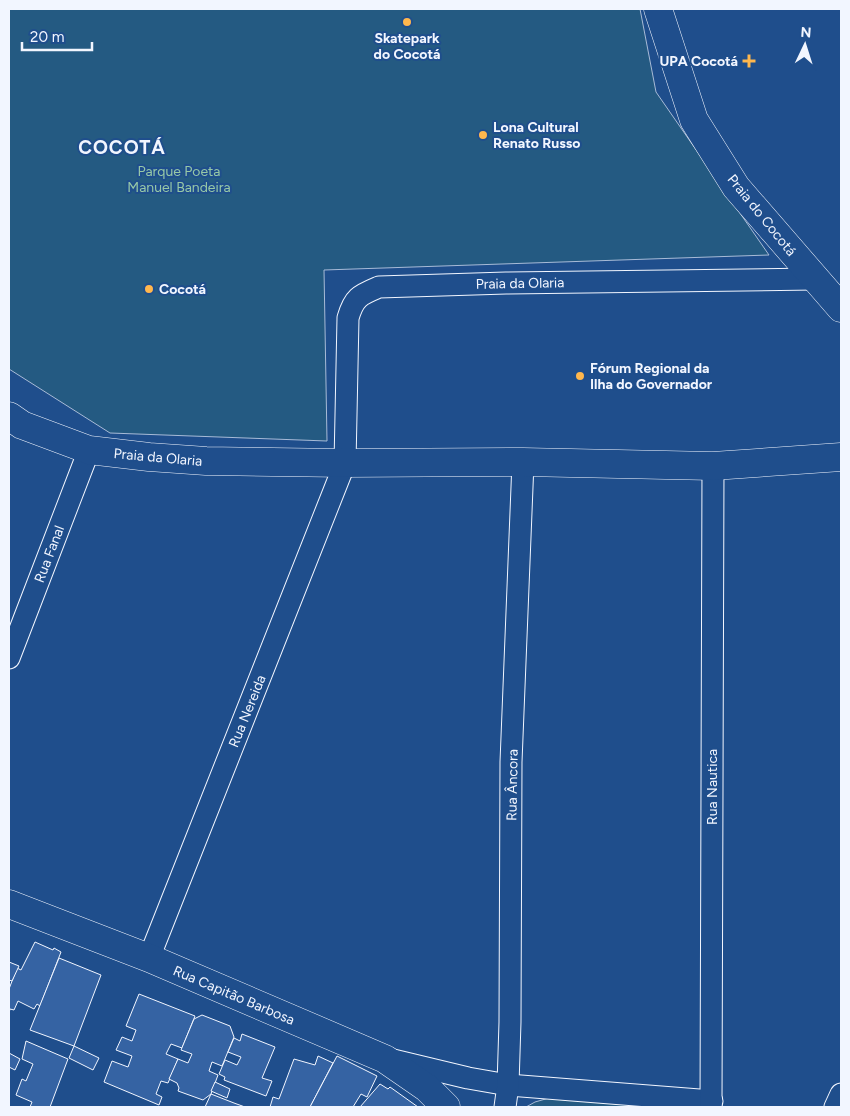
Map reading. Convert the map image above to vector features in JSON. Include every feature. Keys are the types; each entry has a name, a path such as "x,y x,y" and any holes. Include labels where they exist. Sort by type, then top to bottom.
{"street":[{"name":"Praia do Cocotá","path":"658,9 694,120 736,187 815,279"},
{"path":"815,279 841,308"},
{"name":"Praia da Olaria","path":"345,463 348,318 352,303 362,294 379,287 506,282 815,279"},
{"name":"Praia da Olaria","path":"9,416 22,425 89,450 206,461 345,463 523,462 713,466 841,457"},
{"name":"Rua Fanal","path":"9,658 89,450"},
{"name":"Rua Âncora","path":"505,1107 508,1085 510,1012 511,762 523,462"},
{"name":"Rua Nereida","path":"149,958 345,463"},
{"name":"Rua Nautica","path":"711,1104 713,466"},
{"name":"Rua Capitão Barbosa","path":"9,904 149,958 385,1059 427,1088 446,1107"},
{"path":"385,1059 508,1085 711,1104"},
{"path":"835,1107 841,1094"}],"green space":[{"name":"Parque Poeta Manuel Bandeira","path":"9,9 640,9 656,92 769,255 324,270 327,441 110,433 9,369"},
{"path":"549,1098 676,1107 526,1107"}],"building":[{"path":"35,942 61,952 40,1006 37,1004 34,1009 18,1001 14,1010 10,1009 9,1013 9,989 17,968 21,970"},
{"path":"59,958 101,975 74,1046 30,1030"},
{"path":"9,962 19,966 12,981 9,980"},
{"path":"139,994 195,1016 182,1048 171,1044 166,1054 178,1059 168,1083 161,1081 156,1094 162,1097 159,1105 104,1082 112,1061 128,1067 132,1056 116,1050 122,1037 132,1041 136,1030 126,1026"},
{"path":"202,1015 230,1026 234,1037 222,1066 212,1062 209,1071 218,1075 211,1094 203,1100 178,1091 177,1083 169,1079 178,1059 188,1063 192,1054 181,1050 194,1019"},
{"path":"242,1034 275,1047 262,1078 272,1081 266,1096 224,1080 225,1077 219,1074 225,1060 237,1065 241,1057 228,1052 234,1038 240,1041"},
{"path":"26,1041 68,1059 50,1107 30,1107 32,1102 16,1095 22,1079 26,1081 33,1064 22,1059"},
{"path":"74,1046 99,1058 93,1070 69,1058"},
{"path":"9,1053 20,1059 15,1070 9,1067"},
{"path":"318,1056 333,1063 310,1107 270,1107 273,1097 279,1099 294,1059 315,1065"},
{"path":"337,1056 377,1076 367,1097 361,1094 353,1107 310,1107"},
{"path":"215,1082 230,1089 227,1098 211,1091"},
{"path":"380,1084 388,1089 390,1087 418,1107 360,1107"},
{"path":"211,1094 234,1103 245,1107 205,1107"}],"place":[{"name":"Skatepark do Cocotá","path":"407,22"},
{"name":"UPA Cocotá","path":"749,61"},
{"name":"Lona Cultural Renato Russo","path":"483,135"},
{"name":"Cocotá","path":"149,289"},
{"name":"Fórum Regional da Ilha do Governador","path":"580,376"}],"district":[{"name":"COCOTÁ","path":"122,147"}]}
